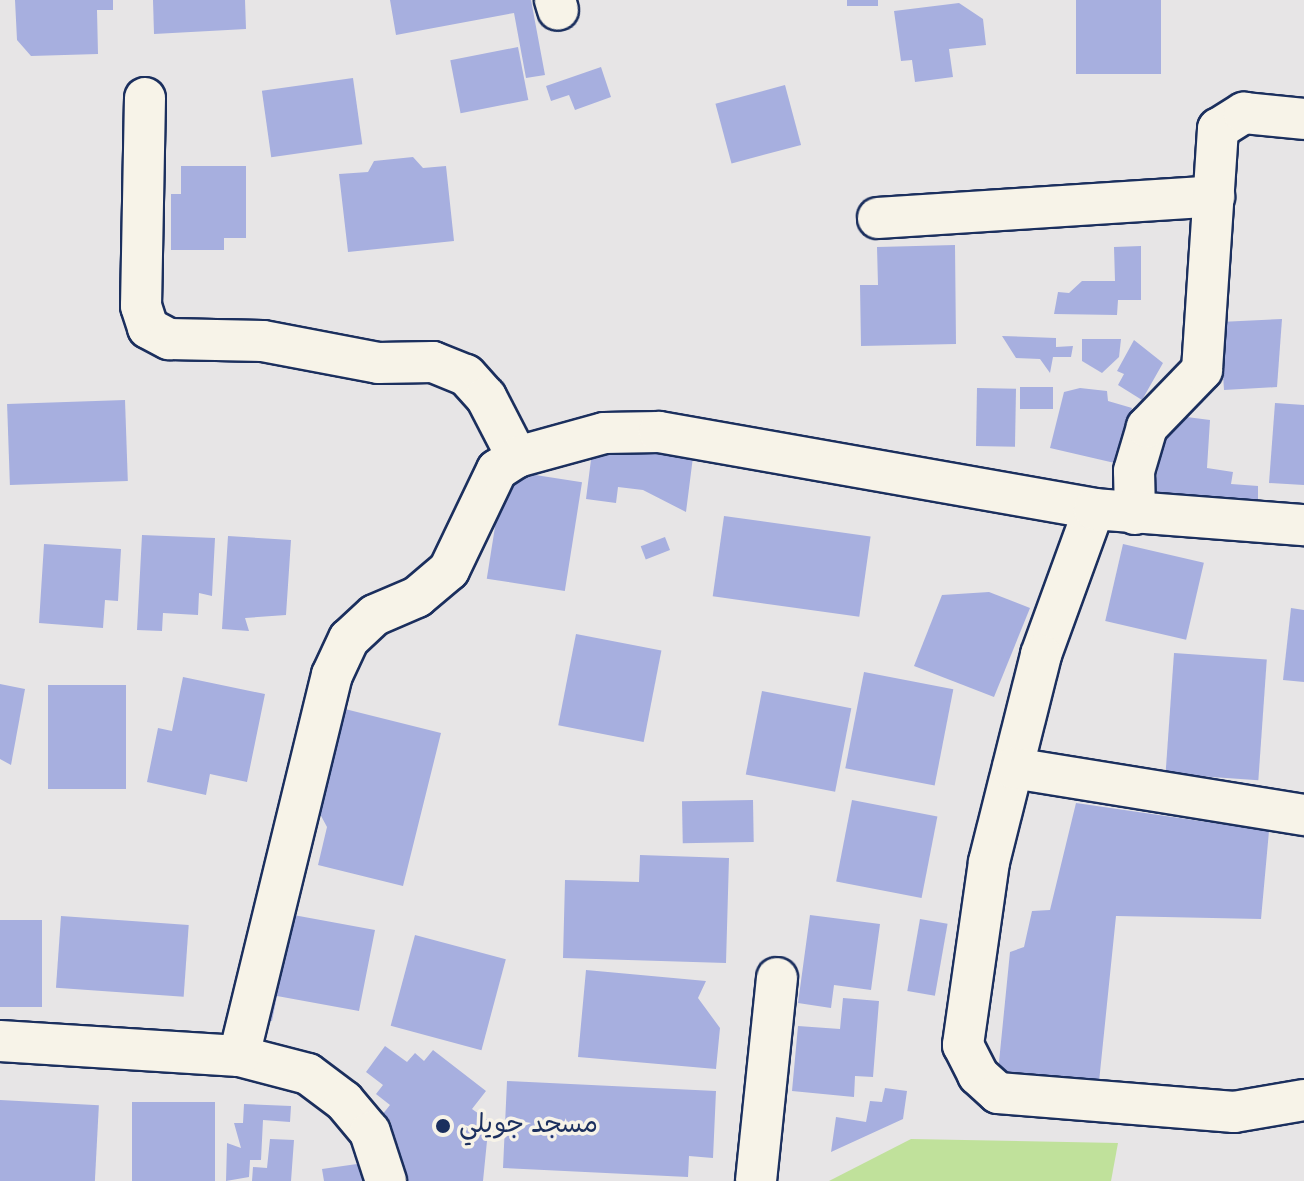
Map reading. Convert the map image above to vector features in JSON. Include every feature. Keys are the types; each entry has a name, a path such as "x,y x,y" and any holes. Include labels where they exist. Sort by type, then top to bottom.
{"street":[{"path":"145,98 141,306 148,328 169,339 263,341 378,363 433,362 466,375 486,397 517,457"},
{"path":"1135,514 1134,471 1147,427 1202,370 1218,129 1229,116 1304,119"},
{"path":"878,218 1214,196"},
{"path":"239,1056 337,663 349,639 375,615 417,597 449,570 497,470 517,457 604,433 659,432 1094,509 1304,525"},
{"path":"1094,509 1048,633 989,862 963,1045 978,1075 998,1093 1218,1111 1304,1100"},
{"path":"1013,768 1304,815"},
{"path":"756,1181 777,978"},
{"path":"0,1041 239,1056 308,1074 344,1101 370,1132 386,1181"}],"green space":[{"path":"911,1139 1118,1143 1111,1181 829,1181"}],"building":[{"path":"15,0 113,0 113,10 97,10 98,54 31,56 17,40"},
{"path":"153,0 245,0 246,29 154,34"},
{"path":"390,0 531,0 545,75 526,78 514,13 396,35"},
{"path":"847,0 878,0 878,6 847,6"},
{"path":"1076,0 1161,0 1161,74 1076,74"},
{"path":"959,3 983,19 986,45 949,49 953,77 915,82 912,60 901,61 894,11"},
{"path":"518,47 528,100 461,113 450,60"},
{"path":"601,67 611,97 575,110 569,95 551,101 546,86"},
{"path":"353,78 362,144 271,157 262,91"},
{"path":"785,85 801,145 732,164 715,104"},
{"path":"413,157 423,168 446,166 454,241 348,252 339,174 368,172 374,161"},
{"path":"181,166 246,166 246,238 224,238 224,250 171,250 171,194 181,194"},
{"path":"955,245 956,344 861,346 860,285 878,285 877,247"},
{"path":"1141,246 1141,300 1118,300 1117,315 1054,314 1058,292 1069,293 1082,281 1115,281 1114,247"},
{"path":"1282,319 1277,387 1224,390 1220,322"},
{"path":"1002,336 1056,338 1056,347 1073,346 1071,357 1053,357 1050,373 1040,359 1016,358"},
{"path":"1082,339 1121,339 1119,357 1102,373 1082,361"},
{"path":"1134,340 1163,363 1142,400 1118,385 1124,374 1117,371"},
{"path":"1020,387 1053,387 1053,409 1020,409"},
{"path":"977,388 1016,389 1015,447 976,446"},
{"path":"1080,388 1107,391 1108,401 1132,408 1119,464 1050,448 1064,392"},
{"path":"125,400 128,481 10,485 7,404"},
{"path":"1275,403 1304,405 1304,485 1269,483"},
{"path":"1179,416 1210,420 1207,468 1233,472 1231,484 1258,486 1258,505 1159,497 1154,489 1166,427"},
{"path":"594,436 694,449 686,512 643,490 618,487 616,503 586,499"},
{"path":"504,470 582,482 565,591 487,579"},
{"path":"724,516 871,537 859,617 713,596"},
{"path":"142,535 215,538 212,596 199,593 198,615 163,613 162,631 137,630"},
{"path":"228,536 291,540 286,615 245,618 249,631 222,629"},
{"path":"665,537 670,550 646,559 641,546"},
{"path":"44,544 121,549 118,601 105,600 103,628 39,623"},
{"path":"1123,544 1204,563 1186,640 1105,621"},
{"path":"989,592 1030,608 994,697 914,666 942,595"},
{"path":"1291,608 1304,610 1304,682 1283,680"},
{"path":"576,634 661,651 644,742 558,725"},
{"path":"1174,653 1267,659 1258,780 1166,774"},
{"path":"864,672 953,689 935,786 845,768"},
{"path":"183,677 265,694 247,782 210,774 206,795 147,782 158,728 172,731"},
{"path":"0,684 25,689 11,765 0,759"},
{"path":"48,685 126,685 126,789 48,789"},
{"path":"762,691 851,708 835,792 746,774"},
{"path":"337,707 441,733 403,886 318,865 327,827 313,801"},
{"path":"753,800 754,842 683,843 682,801"},
{"path":"852,800 937,817 922,898 836,881"},
{"path":"1076,803 1269,831 1261,919 1116,916 1099,1082 998,1072 1010,952 1024,947 1032,911 1050,910"},
{"path":"640,855 729,858 726,963 563,958 565,880 639,882"},
{"path":"288,914 375,930 359,1011 277,996 272,1021 256,1018"},
{"path":"810,915 880,924 871,990 834,985 831,1008 798,1003"},
{"path":"61,916 189,925 184,997 56,988"},
{"path":"920,919 948,924 935,996 907,991"},
{"path":"0,920 42,920 42,1007 0,1007"},
{"path":"415,935 506,959 481,1050 391,1026"},
{"path":"586,970 706,981 698,998 720,1028 716,1069 578,1057"},
{"path":"843,998 879,1001 873,1077 855,1076 854,1097 792,1091 798,1026 840,1029"},
{"path":"385,1046 407,1062 415,1053 424,1061 433,1050 486,1091 472,1109 489,1121 483,1181 404,1181 381,1134 391,1122 382,1115 390,1105 376,1094 383,1085 366,1072"},
{"path":"507,1081 716,1091 713,1158 689,1156 688,1177 503,1168"},
{"path":"885,1088 907,1091 903,1119 831,1152 836,1117 866,1122 870,1101 882,1102"},
{"path":"0,1100 99,1105 95,1181 0,1181"},
{"path":"132,1102 215,1102 215,1181 132,1181"},
{"path":"244,1104 291,1106 290,1122 263,1120 261,1160 250,1160 249,1177 226,1181 227,1143 241,1148 234,1123 243,1123"},
{"path":"270,1139 294,1140 291,1181 252,1181 253,1167 267,1168"},
{"path":"364,1163 367,1181 324,1181 322,1169"}],"place":[{"name":"مسجد جويلي","path":"443,1126"}]}
